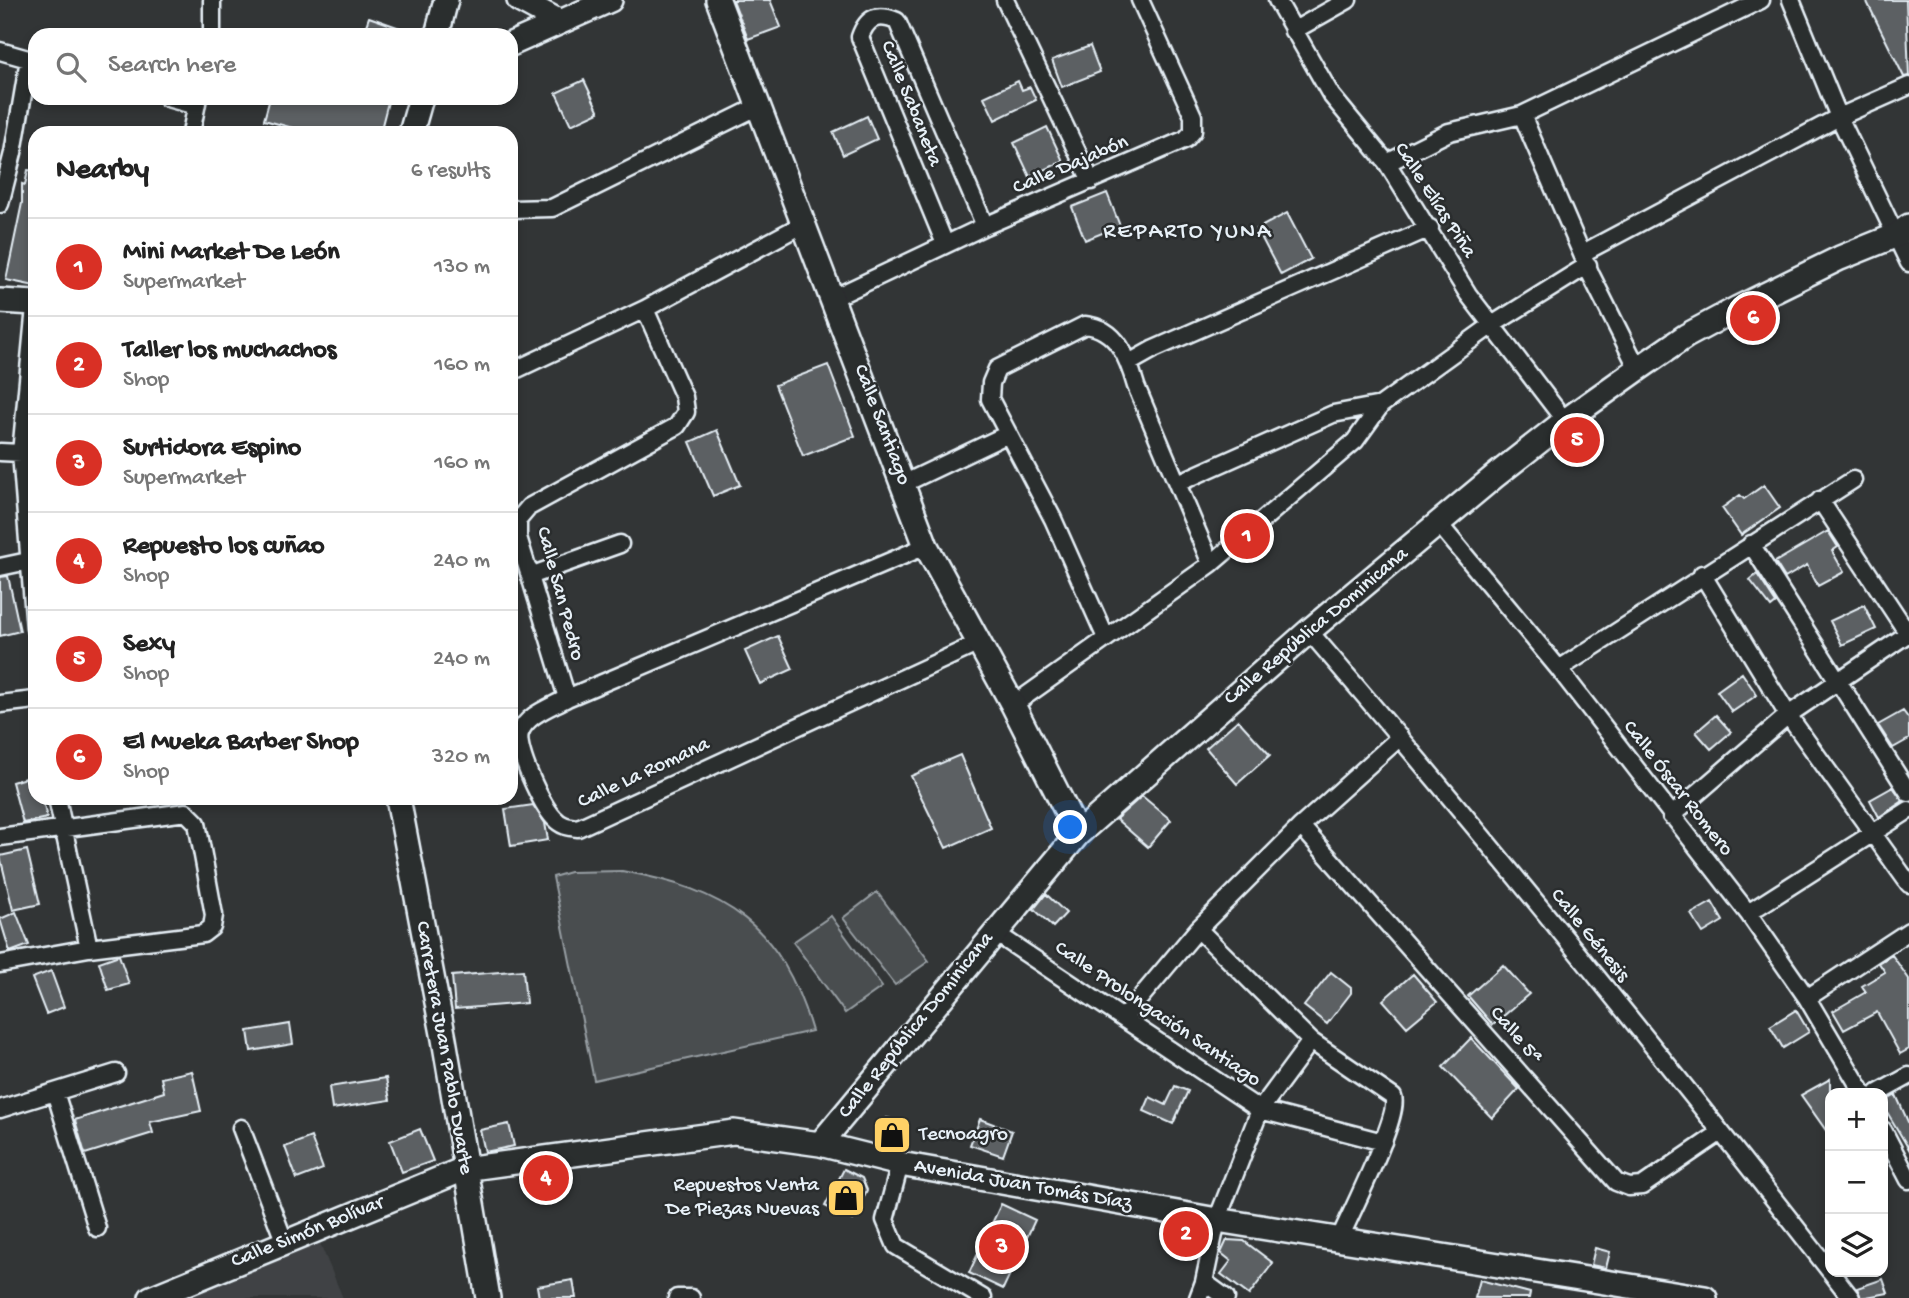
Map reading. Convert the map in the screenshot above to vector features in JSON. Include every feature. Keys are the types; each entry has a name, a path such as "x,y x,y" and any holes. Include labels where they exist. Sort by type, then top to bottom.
{"street":[{"path":"212,0 212,28"},
{"path":"439,28 446,0"},
{"path":"519,0 560,22"},
{"path":"518,41 610,0"},
{"name":"Calle Santiago","path":"718,0 926,547 1013,705 1078,834"},
{"path":"1005,0 1091,181"},
{"name":"Calle Dajabón","path":"833,298 945,244 1186,139 1193,131 1193,116 1140,0"},
{"name":"Calle Elías Piña","path":"1277,0 1331,95 1387,163 1430,228 1468,294 1565,421"},
{"path":"1293,31 1348,0"},
{"path":"1387,163 1448,132 1522,115 1761,0"},
{"path":"1791,0 1839,117 1903,231 1909,263"},
{"name":"Calle Sabaneta","path":"945,244 860,37 864,26 872,17 885,16 897,21 985,226"},
{"path":"0,51 28,59"},
{"path":"0,204 4,172 28,76"},
{"path":"1013,705 1069,668 1106,638 1211,564 1356,440 1381,405 1586,259 1839,117 1909,86"},
{"path":"192,126 196,105"},
{"path":"413,126 419,105"},
{"path":"518,209 552,208 759,106"},
{"path":"1522,115 1638,369"},
{"path":"518,369 645,309 805,223"},
{"path":"1129,363 1166,344 1430,228"},
{"name":"Calle República Dominicana","path":"820,1144 1078,834 1310,631 1565,421 1686,336 1840,258 1903,231"},
{"path":"0,301 28,304"},
{"name":"Calle San Pedro","path":"567,698 519,537 518,520 529,508 677,426 686,412 684,397 645,309"},
{"path":"1106,638 1053,519 990,399 990,383 997,369 1085,325 1099,326 1110,332 1129,363 1136,386 1211,564"},
{"path":"0,567 28,561 21,453 28,379"},
{"path":"1178,484 1333,414 1381,405"},
{"path":"903,484 1008,434"},
{"path":"0,452 21,453"},
{"path":"1559,669 1853,480"},
{"path":"1671,816 1788,715 1909,634 1820,500"},
{"name":"Calle Óscar Romero","path":"1439,524 1559,669 1748,913 1807,998 1860,1088"},
{"path":"530,576 620,544"},
{"path":"1751,544 1909,793"},
{"name":"Calle La Romana","path":"926,547 567,698 527,720 519,735 520,753 552,816 565,827 578,828 979,643"},
{"path":"1702,575 1788,715 1909,884"},
{"name":"Calle Génesis","path":"1310,631 1400,737 1721,1132 1825,1266"},
{"path":"0,704 28,701"},
{"path":"1124,1017 1198,929 1301,826 1400,737"},
{"path":"58,805 89,948"},
{"name":"Carretera Juan Pablo Duarte","path":"399,805 444,1040 488,1298"},
{"path":"1748,913 1909,810"},
{"path":"0,837 186,812 197,823 214,915 212,927 203,934 89,948 0,964"},
{"name":"Calle 5ª","path":"1301,826 1616,1182 1629,1187 1642,1186 1721,1132"},
{"path":"1198,929 1311,1041 1393,1097 1394,1110 1382,1142 1339,1240"},
{"path":"1807,998 1909,931"},
{"name":"Calle Prolongación Santiago","path":"994,932 1260,1110 1382,1142"},
{"path":"1198,1298 1217,1220 1260,1110 1311,1041"},
{"path":"0,1109 116,1073"},
{"path":"1887,1088 1909,1076"},
{"path":"55,1092 97,1228"},
{"path":"241,1128 285,1243"},
{"name":"Avenida Juan Tomás Díaz","path":"464,1169 734,1132 820,1144 901,1164 1217,1220 1705,1298"},
{"path":"1888,1140 1909,1180"},
{"path":"901,1164 885,1220 896,1246 983,1298"},
{"name":"Calle Simón Bolívar","path":"151,1298 464,1169"},
{"name":"Calle Génesis","path":"1834,1277 1851,1298"},
{"path":"1204,1282 1226,1298"}],"shaded area":[{"path":"622,871 692,889 745,918 766,939 784,964 799,994 812,1031 594,1080 553,877 570,872"},
{"path":"877,892 929,961 895,985 843,918"},
{"path":"831,916 882,987 845,1013 793,942"},
{"path":"317,1236 343,1298 168,1298"}],"building":[{"path":"733,0 770,0 781,27 748,39"},
{"path":"1866,0 1906,0 1909,76 1904,77"},
{"path":"369,17 400,28 365,28"},
{"path":"1090,46 1100,72 1062,87 1052,60"},
{"path":"584,80 599,112 571,125 556,93"},
{"path":"1018,81 1022,90 1030,87 1036,100 995,120 984,97"},
{"path":"268,105 387,105 382,126 286,126 264,120"},
{"path":"867,116 877,139 843,155 833,132"},
{"path":"1047,127 1063,161 1030,177 1014,143"},
{"path":"28,170 28,285 6,280 22,203 22,184 25,185"},
{"path":"1107,193 1120,226 1085,240 1072,207"},
{"path":"1287,213 1311,259 1281,275 1257,229"},
{"path":"828,365 855,436 803,456 775,385"},
{"path":"717,430 740,485 713,496 690,442"},
{"path":"1764,485 1780,508 1741,535 1722,508 1740,495 1744,499"},
{"path":"1828,531 1838,547 1832,551 1844,572 1818,586 1807,565 1785,578 1775,562"},
{"path":"1757,574 1776,603 1771,607 1750,580"},
{"path":"8,576 20,631 0,636 0,577"},
{"path":"1864,605 1876,629 1842,645 1830,621"},
{"path":"778,636 793,669 760,684 745,651"},
{"path":"1742,673 1757,695 1732,712 1717,691"},
{"path":"1903,711 1909,719 1909,739 1893,748 1878,725"},
{"path":"1716,715 1731,732 1711,749 1696,732"},
{"path":"1238,720 1270,755 1237,784 1206,748"},
{"path":"960,755 991,828 946,848 911,776"},
{"path":"28,777 28,805 44,805 47,818 23,823 12,782"},
{"path":"1893,787 1903,801 1879,817 1870,800"},
{"path":"1142,796 1171,820 1148,847 1116,819"},
{"path":"533,805 545,823 548,840 511,846 505,809"},
{"path":"27,850 40,904 13,910 0,856"},
{"path":"1046,894 1066,913 1053,927 1034,909"},
{"path":"1712,902 1723,921 1703,933 1691,914"},
{"path":"16,912 29,945 10,952 0,919"},
{"path":"119,955 129,984 108,990 99,962"},
{"path":"1892,955 1909,979 1909,1049 1900,1054 1877,1012 1844,1030 1833,1011 1866,992 1862,986 1885,972 1879,963"},
{"path":"1503,965 1529,994 1493,1025 1468,996"},
{"path":"523,970 526,1003 455,1009 452,976"},
{"path":"51,971 64,1007 46,1014 32,978"},
{"path":"1331,972 1351,988 1351,993 1327,1024 1304,1006"},
{"path":"1413,974 1437,1002 1407,1027 1383,1000"},
{"path":"1796,1010 1809,1032 1783,1048 1770,1026"},
{"path":"290,1024 293,1044 251,1051 248,1031"},
{"path":"1471,1038 1519,1089 1492,1118 1443,1067"},
{"path":"192,1071 201,1111 150,1122 153,1133 85,1154 75,1120 164,1092 161,1078"},
{"path":"386,1078 390,1100 332,1109 329,1087"},
{"path":"1830,1079 1830,1088 1825,1088 1825,1129 1801,1095"},
{"path":"1175,1086 1188,1091 1173,1124 1144,1111 1150,1097 1166,1105"},
{"path":"1896,1095 1909,1124 1909,1149 1888,1114 1888,1099"},
{"name":"Tecnoagro","path":"887,1118 904,1122 899,1149 881,1145"},
{"path":"980,1119 1012,1131 1003,1156 970,1145"},
{"path":"509,1124 514,1146 485,1152 480,1130"},
{"path":"420,1129 433,1161 402,1172 390,1141"},
{"path":"311,1137 323,1169 297,1179 285,1147"},
{"name":"Repuestos Venta De Piezas Nuevas","path":"844,1169 862,1178 867,1190 853,1220 825,1206"},
{"path":"1001,1204 1035,1220 1003,1289 969,1273"},
{"path":"1227,1240 1244,1241 1273,1263 1249,1295 1221,1274 1231,1261 1221,1253"},
{"path":"1595,1248 1610,1252 1606,1268 1591,1265"},
{"path":"1883,1279 1888,1293 1861,1298 1857,1288"},
{"path":"573,1280 576,1298 539,1298 537,1286"},
{"path":"1480,1280 1530,1293 1529,1298 1475,1298"}],"place":[{"name":"El Mueka Barber Shop","path":"1753,318"},
{"name":"Sexy","path":"1577,440"},
{"name":"Mini Market De León","path":"1247,536"},
{"name":"Tecnoagro","path":"892,1135"},
{"name":"Repuesto los cuñao","path":"546,1178"},
{"name":"Repuestos Venta De Piezas Nuevas","path":"846,1198"},
{"name":"Taller los muchachos","path":"1186,1234"},
{"name":"Surtidora Espino","path":"1002,1247"}],"district":[{"name":"REPARTO YUNA","path":"1188,232"}]}
